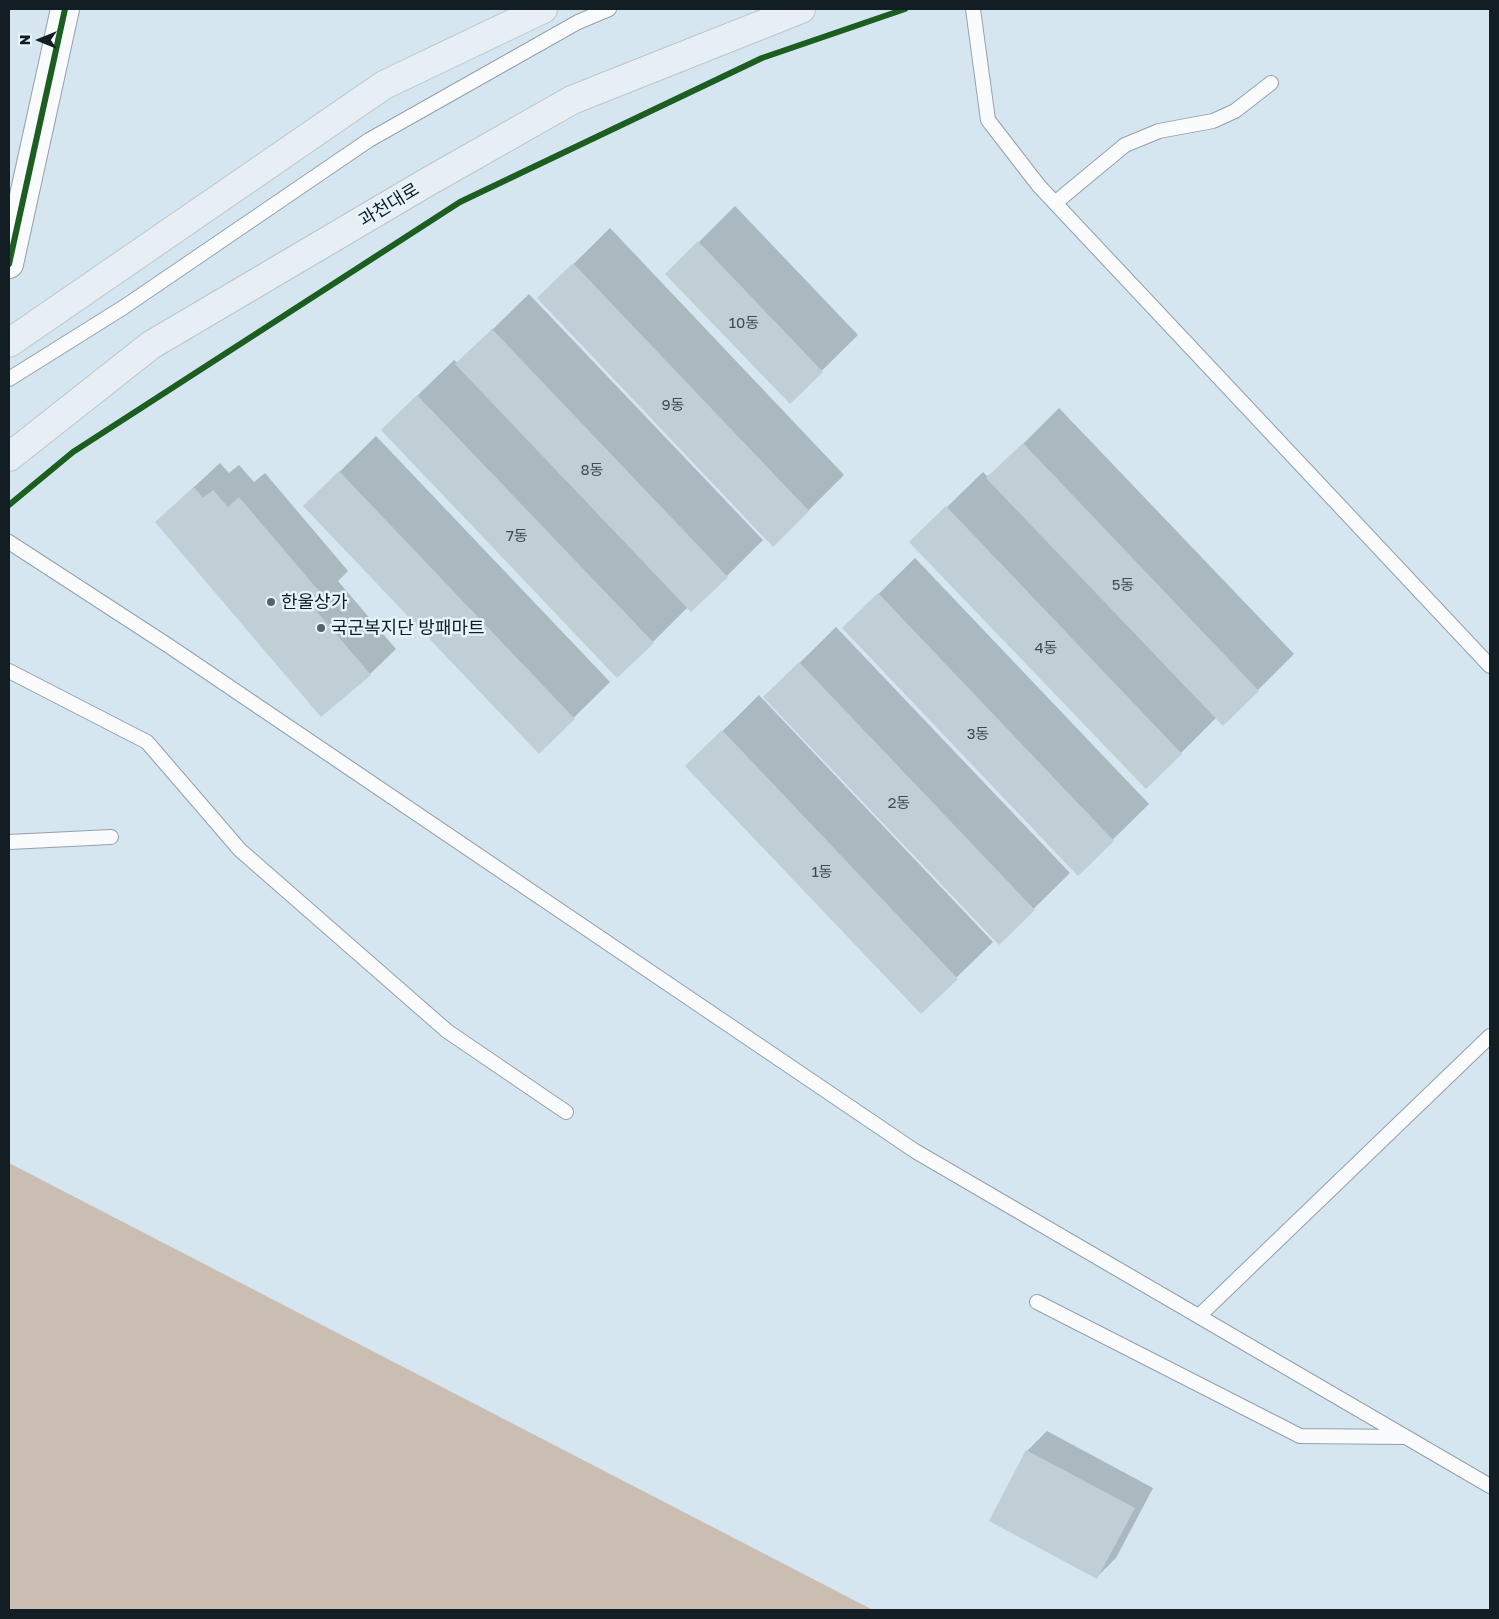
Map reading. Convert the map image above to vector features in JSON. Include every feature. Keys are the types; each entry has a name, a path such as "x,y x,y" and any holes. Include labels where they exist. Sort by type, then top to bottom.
{"main road":[{"path":"9,343 384,85 543,9"},
{"name":"과천대로","path":"9,457 151,345 416,189 572,100 801,9"}],"street":[{"path":"9,264 65,9"}],"lane":[{"path":"9,379 124,307 369,140 578,22 609,9"},
{"path":"973,9 988,120 1039,186 1490,666"},
{"path":"1055,203 1125,145 1159,131 1213,121 1235,111 1271,83"},
{"path":"9,542 169,646 915,1150 1490,1486"},
{"path":"9,671 147,742 240,850 447,1031 566,1112"},
{"path":"9,842 110,837"},
{"path":"1199,1316 1490,1036"},
{"path":"1038,1302 1300,1436 1406,1437"}],"shaded area":[{"path":"9,1163 873,1610 9,1610"}],"building":[{"path":"698,241 823,372 790,404 665,274"},
{"path":"573,263 809,511 773,547 537,298"},
{"path":"492,329 728,577 691,612 455,364"},
{"path":"417,395 654,643 617,678 381,430"},
{"path":"1023,443 1259,691 1223,726 986,478"},
{"path":"339,471 575,719 539,754 303,506"},
{"name":"한울상가","path":"194,487 203,498 213,490 228,507 239,497 324,597 313,607 371,675 321,717 155,522"},
{"path":"946,506 1182,754 1146,789 909,542"},
{"path":"878,593 1114,841 1078,876 842,628"},
{"path":"799,662 1035,910 999,945 763,697"},
{"path":"722,730 958,979 921,1014 685,766"},
{"path":"1026,1450 1135,1508 1097,1579 989,1521"}],"cycle path":[{"path":"9,264 65,9"},
{"path":"9,505 73,452 460,202 762,58 905,9"}],"place":[{"name":"한울상가","path":"271,602"},
{"name":"국군복지단 방패마트","path":"321,628"}]}
